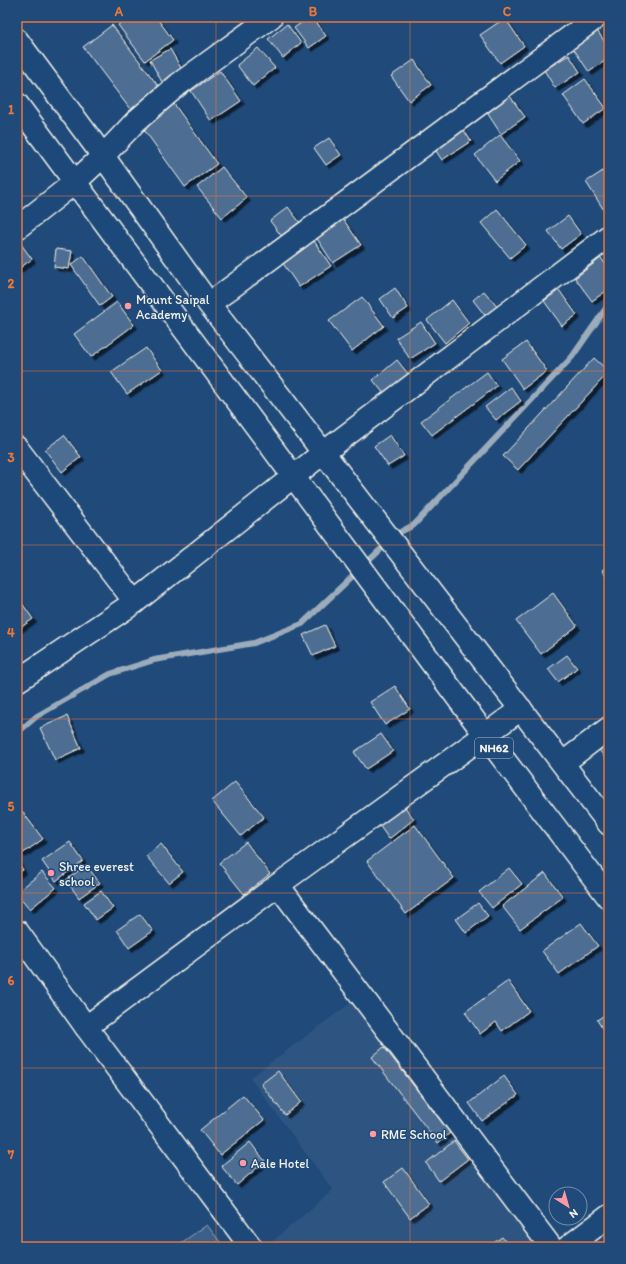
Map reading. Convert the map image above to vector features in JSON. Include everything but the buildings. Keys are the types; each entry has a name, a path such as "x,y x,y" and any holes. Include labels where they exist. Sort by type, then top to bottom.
{"street":[{"path":"17,228 74,183 136,122 179,84 270,17"},
{"path":"209,304 597,17"},
{"path":"17,40 103,156 209,304 609,824"},
{"name":"NH62","path":"17,104 74,183 486,736 609,898"},
{"path":"17,681 135,602 293,476 609,236"},
{"path":"17,448 135,602"},
{"path":"86,1027 521,710"},
{"path":"563,763 609,728"},
{"path":"278,886 551,1247"},
{"path":"17,931 86,1027 251,1247"},
{"path":"568,1247 609,1216"}],"shaded area":[{"name":"RME School","path":"353,1001 537,1242 531,1247 271,1247 269,1244 333,1190 250,1078"},
{"path":"207,1225 224,1247 175,1247"}],"waterway":[{"path":"402,531 414,525 572,357 609,304"},
{"path":"17,733 37,716 110,674 154,660 254,643 302,624 380,550"}],"place":[{"name":"Mount Saipal Academy","path":"128,306"},
{"name":"Shree everest school","path":"51,873"},
{"name":"RME School","path":"373,1134"},
{"name":"Aale Hotel","path":"243,1163"}]}
